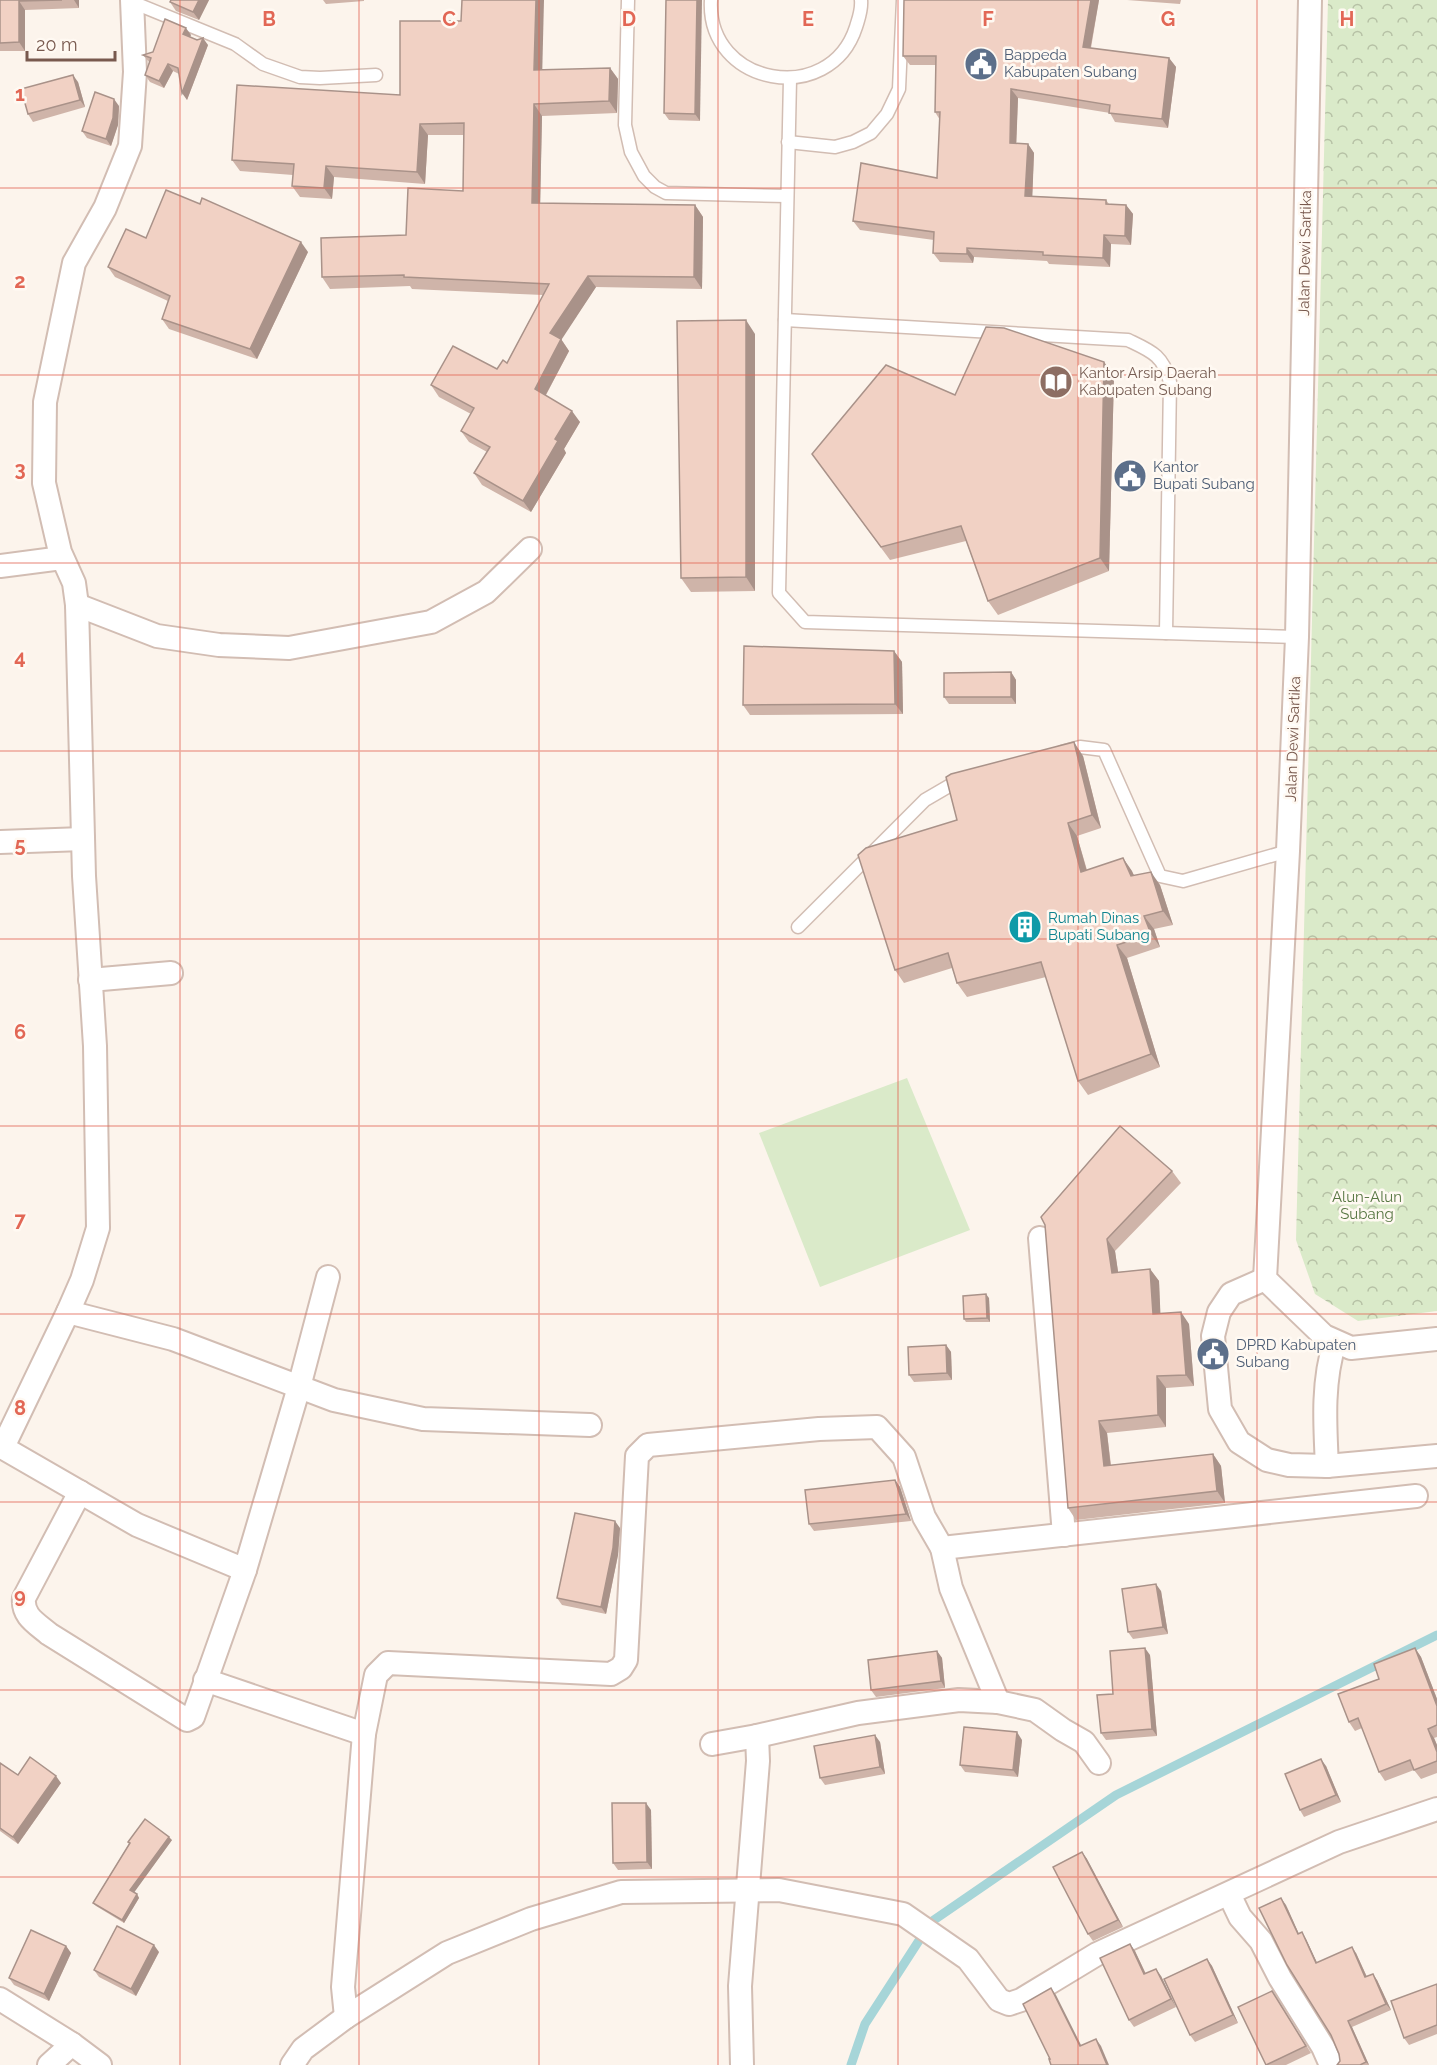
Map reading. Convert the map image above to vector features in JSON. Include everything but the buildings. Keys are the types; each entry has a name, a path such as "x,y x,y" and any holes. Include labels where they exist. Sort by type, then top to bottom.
{"street":[{"name":"Jalan Dewi Sartika","path":"1265,1279 1297,637 1310,0"},
{"path":"132,1 135,72 130,146 105,208 74,263 45,402 44,483 62,558 74,583 77,605 83,839 95,1046 98,1228 82,1280 68,1312 1,1446 137,1525 245,1570"},
{"path":"77,605 157,636 219,645 289,648 431,622 486,592 530,549"},
{"path":"0,566 62,558"},
{"path":"0,842 83,839"},
{"path":"90,980 171,973"},
{"path":"1040,1238 1064,1535"},
{"path":"80,1492 24,1598 25,1611 29,1618 49,1634 187,1720 193,1717 245,1570 299,1387 328,1277"},
{"path":"1437,1339 1351,1348 1324,1336 1265,1279 1231,1294 1219,1312 1213,1336 1220,1409 1239,1442 1268,1460 1289,1465 1327,1466 1437,1455"},
{"path":"68,1312 173,1338 334,1400 423,1419 590,1425"},
{"path":"1327,1466 1325,1412 1331,1353 1335,1342"},
{"path":"346,2015 343,1987 364,1734 376,1675 388,1663 611,1674 621,1668 626,1660 637,1456 648,1445 819,1429 877,1427 904,1456 924,1517 942,1548 951,1588 998,1702"},
{"path":"942,1548 1416,1496"},
{"path":"205,1680 364,1734"},
{"path":"712,1744 858,1713 959,1700 998,1702 1035,1710 1084,1742 1099,1762"},
{"path":"742,2065 740,1986 758,1761 757,1736"},
{"path":"292,2065 303,2049 346,2015 447,1953 531,1918 621,1892 779,1890 903,1914 968,1959 999,2000 1009,2004 1021,2000 1097,1954 1339,1842 1437,1809"},
{"path":"1228,1893 1240,1917 1261,1941 1280,1978 1323,2047 1331,2065"},
{"path":"0,1999 72,2044 100,2065"},
{"path":"49,2065 72,2044"}],"lane":[{"path":"628,0 625,125 631,152 644,176 666,194 787,196"},
{"path":"711,0 710,16 725,50 753,72 790,79 825,68 851,42 862,7 861,0"},
{"path":"788,142 835,147 854,142 871,133 887,114 899,89 903,0"},
{"path":"132,1 235,44 263,64 300,77 376,75"},
{"path":"790,79 779,593 806,622 1297,637"},
{"path":"785,320 1128,340 1147,349 1160,359 1166,367 1170,382 1166,633"},
{"path":"1046,756 1080,747 1104,750 1160,876 1183,881 1288,851"},
{"path":"798,927 925,800 957,780 968,777"}],"green space":[{"name":"Alun-Alun Subang","path":"1328,0 1437,0 1437,1311 1358,1321 1315,1294 1296,1240"},
{"path":"907,1078 970,1230 820,1287 759,1133"}],"waterway":[{"path":"851,2065 865,2024 931,1922 1116,1795 1437,1635"}],"place":[{"name":"Bappeda Kabupaten Subang","path":"981,64"},
{"name":"Kantor Arsip Daerah Kabupaten Subang","path":"1056,382"},
{"name":"Kantor Bupati Subang","path":"1130,476"},
{"name":"Rumah Dinas Bupati Subang","path":"1025,927"},
{"name":"DPRD Kabupaten Subang","path":"1213,1354"}]}
